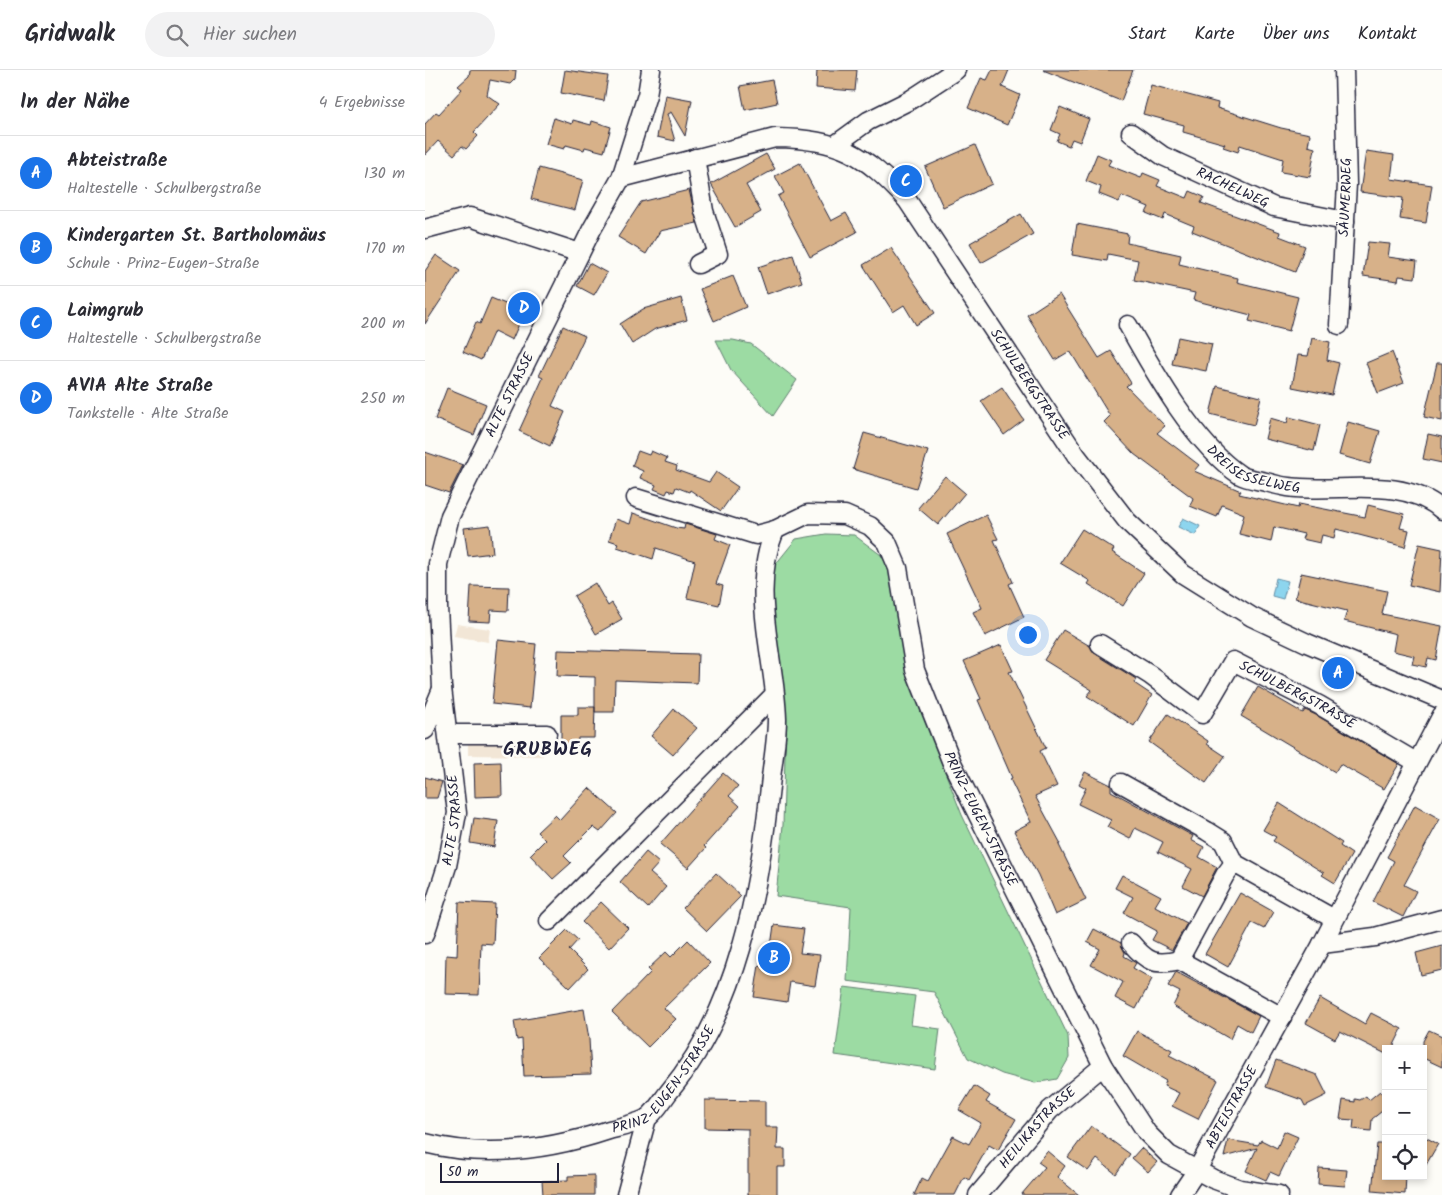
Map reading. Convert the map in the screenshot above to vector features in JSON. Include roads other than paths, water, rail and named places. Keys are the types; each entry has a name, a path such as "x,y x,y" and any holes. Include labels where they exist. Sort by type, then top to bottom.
{"street":[{"name":"ALTE STRASSE","path":"425,934 447,866 457,812 443,688 437,607 438,564 450,516 580,253 621,178 647,95 651,70"},
{"path":"835,145 868,121 911,100 956,70"},
{"name":"SÄUMERWEG","path":"1339,325 1345,221 1347,99 1345,70"},
{"name":"RACHELWEG","path":"1131,133 1163,156 1274,207 1345,221"},
{"name":"SCHULBERGSTRASSE","path":"621,178 775,138 799,138 835,145 853,152 867,162 907,200 1076,454 1127,521 1183,574 1252,617 1307,643 1442,700"},
{"path":"695,158 704,211 718,254 698,264"},
{"path":"425,229 469,218 580,253"},
{"name":"DREISESSELWEG","path":"1128,325 1173,399 1207,447 1242,476 1289,487 1359,487 1417,495 1432,502 1442,510"},
{"name":"PRINZ-EUGEN-STRASSE","path":"636,498 756,535 775,530 808,514 845,515 870,526 887,542 898,568 915,670 952,763 1103,1066 1147,1133 1169,1155 1240,1189 1279,1195"},
{"name":"PRINZ-EUGEN-STRASSE","path":"425,1143 469,1151 529,1150 582,1139 647,1118 690,1068 725,996 751,914 768,801 777,720 762,584 766,551 775,530"},
{"name":"SCHULBERGSTRASSE","path":"1100,644 1150,676 1202,714 1233,661 1319,705 1416,762"},
{"path":"425,730 443,688"},
{"path":"549,921 774,695"},
{"name":"ABTEISTRASSE","path":"1180,1195 1197,1170 1322,944 1442,715"},
{"path":"448,734 547,734"},
{"path":"1121,783 1223,841 1234,863 1334,919"},
{"path":"1179,960 1225,875 1234,863"},
{"path":"1322,944 1375,937 1442,919"},
{"path":"1131,943 1154,963 1163,964 1179,960 1282,1017"},
{"name":"HEILIKASTRASSE","path":"977,1195 1050,1110 1103,1066"},
{"path":"626,1195 647,1118"}],"water":[{"path":"1183,518 1200,526 1195,535 1178,527"},
{"path":"1276,578 1288,581 1283,599 1272,596"}],"place":[{"name":"Laimgrub","path":"906,181"},
{"name":"AVIA Alte Straße","path":"524,308"},
{"name":"Abteistraße","path":"1338,673"},
{"name":"Kindergarten St. Bartholomäus","path":"774,958"}],"district":[{"name":"GRUBWEG","path":"548,750"}]}
